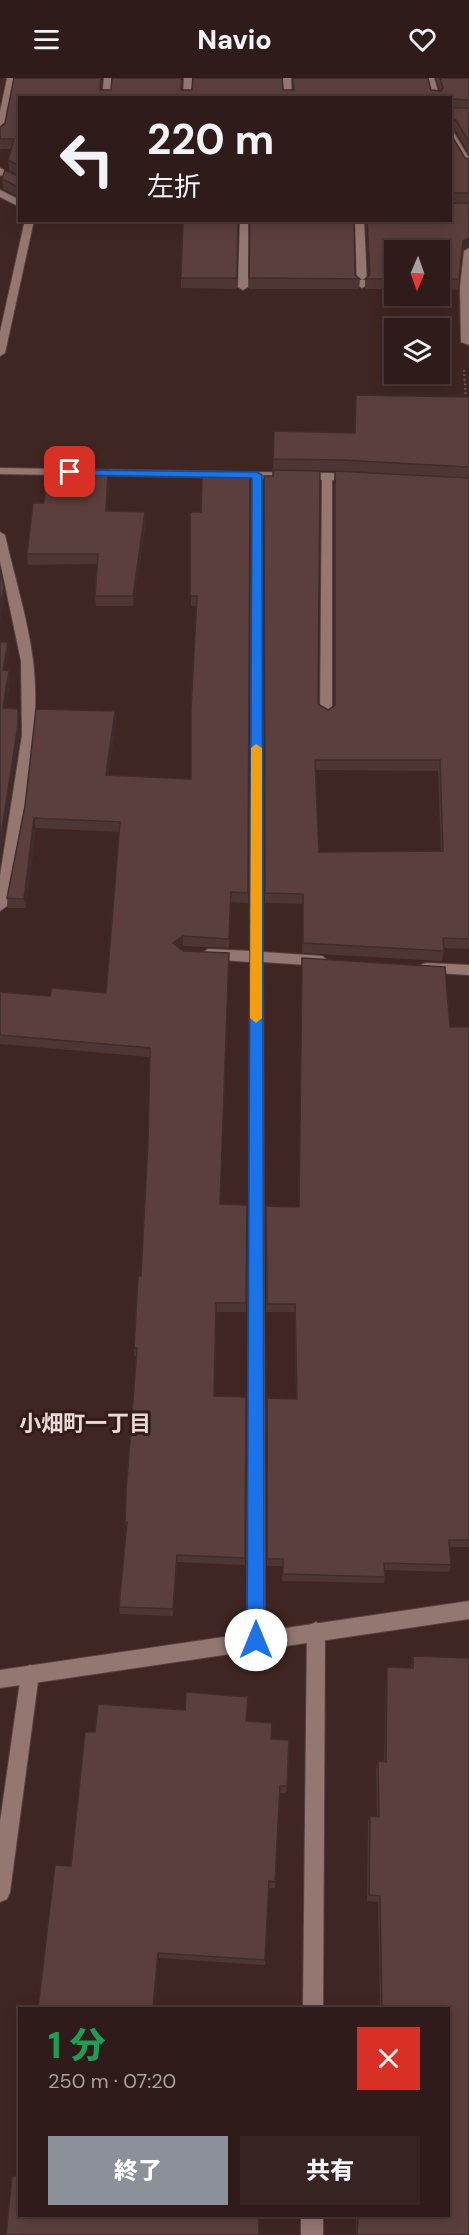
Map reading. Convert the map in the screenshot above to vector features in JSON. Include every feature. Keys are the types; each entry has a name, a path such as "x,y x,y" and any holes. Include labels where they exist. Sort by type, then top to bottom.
{"street":[{"path":"0,132 11,78"},
{"path":"106,96 108,78"},
{"path":"187,96 189,78"},
{"path":"287,78 288,96"},
{"path":"430,78 435,96"},
{"path":"452,136 469,165"},
{"path":"0,171 18,181"},
{"path":"0,193 18,203"},
{"path":"0,353 30,222"},
{"path":"243,287 244,222"},
{"path":"359,222 362,285"},
{"path":"467,342 465,287 469,251"},
{"path":"0,471 363,477"},
{"path":"256,1640 257,475"},
{"path":"326,715 327,476"},
{"path":"0,535 27,661 28,735 10,861 0,906"},
{"path":"194,953 339,962"},
{"path":"410,967 469,970"},
{"path":"0,1679 316,1630 469,1610"},
{"path":"313,2007 316,1630"},
{"path":"0,1892 30,1674"},
{"path":"312,2217 312,2235"}],"path":[{"path":"467,342 464,373 467,406"}],"building":[{"path":"14,78 101,78 100,90 111,90 112,78 182,78 181,90 192,90 193,78 282,78 283,90 294,90 293,78 428,78 431,90 441,91 443,88 440,78 469,78 469,100 452,99 452,96 18,96 18,165 8,160 14,139 0,139 0,127 5,123"},
{"path":"452,108 469,108 469,142 456,120 452,119"},
{"path":"452,136 465,158 469,159 469,193 452,193"},
{"path":"5,170 18,176 18,187 2,179"},
{"path":"452,203 469,203 469,238 463,241 459,279 450,279 450,240 384,240 384,279 365,279 370,275 367,222 452,222"},
{"path":"183,222 238,222 237,278 181,278"},
{"path":"250,222 354,222 355,275 360,279 249,278"},
{"path":"356,395 469,397 469,467 273,459 274,431 355,433"},
{"path":"108,470 106,511 145,512 133,596 95,596 98,554 27,554 33,503 44,503 47,471"},
{"path":"273,470 320,471 318,704 328,710 335,705 335,471 469,478 469,939 443,938 444,951 303,943 303,894 265,893 264,476 273,476","holes":["315,760 440,760 443,851 319,852"]},
{"path":"202,477 250,477 248,893 231,892 229,939 183,936 173,943 183,951 229,953 220,1204 247,1205 246,1303 216,1303 214,1396 246,1397 245,1558 177,1555 173,1609 119,1607 127,1522 125,1522 126,1492 137,1348 134,1348 138,1276 141,1276 150,1048 0,1035 0,992 50,996 52,988 106,993 120,822 34,818 24,899 7,898 25,806 36,709 115,711 106,775 191,779 191,708 197,596 190,596 190,512 201,512"},
{"path":"0,568 4,587 0,606"},
{"path":"0,642 8,642 3,670 9,670 3,708 18,709 18,725 0,842"},
{"path":"302,958 445,967 450,1027 469,1027 469,1540 449,1540 451,1565 384,1563 385,1577 283,1574 283,1559 267,1559 267,1398 297,1399 295,1304 267,1304 266,1206 299,1207"},
{"path":"413,1656 469,1658 469,2235 357,2235 358,2217 450,2217 450,2007 382,2007 380,1896 369,1895 370,1816 379,1817 378,1761 386,1762 387,1667 413,1668"},
{"path":"186,1692 248,1697 246,1721 272,1723 271,1739 289,1740 287,1786 280,1786 275,1882 269,1881 265,1960 158,1953 153,2007 38,2007 55,1865 71,1866 85,1732 95,1732 98,1704 185,1710"},
{"path":"12,2176 18,2176 18,2217 259,2217 259,2235 6,2235"}],"slow traffic":[{"path":"256,748 256,1018"}],"district":[{"name":"小畑町一丁目","path":"85,1423"}],"route":[{"path":"70,472 257,475 256,1640"}]}
